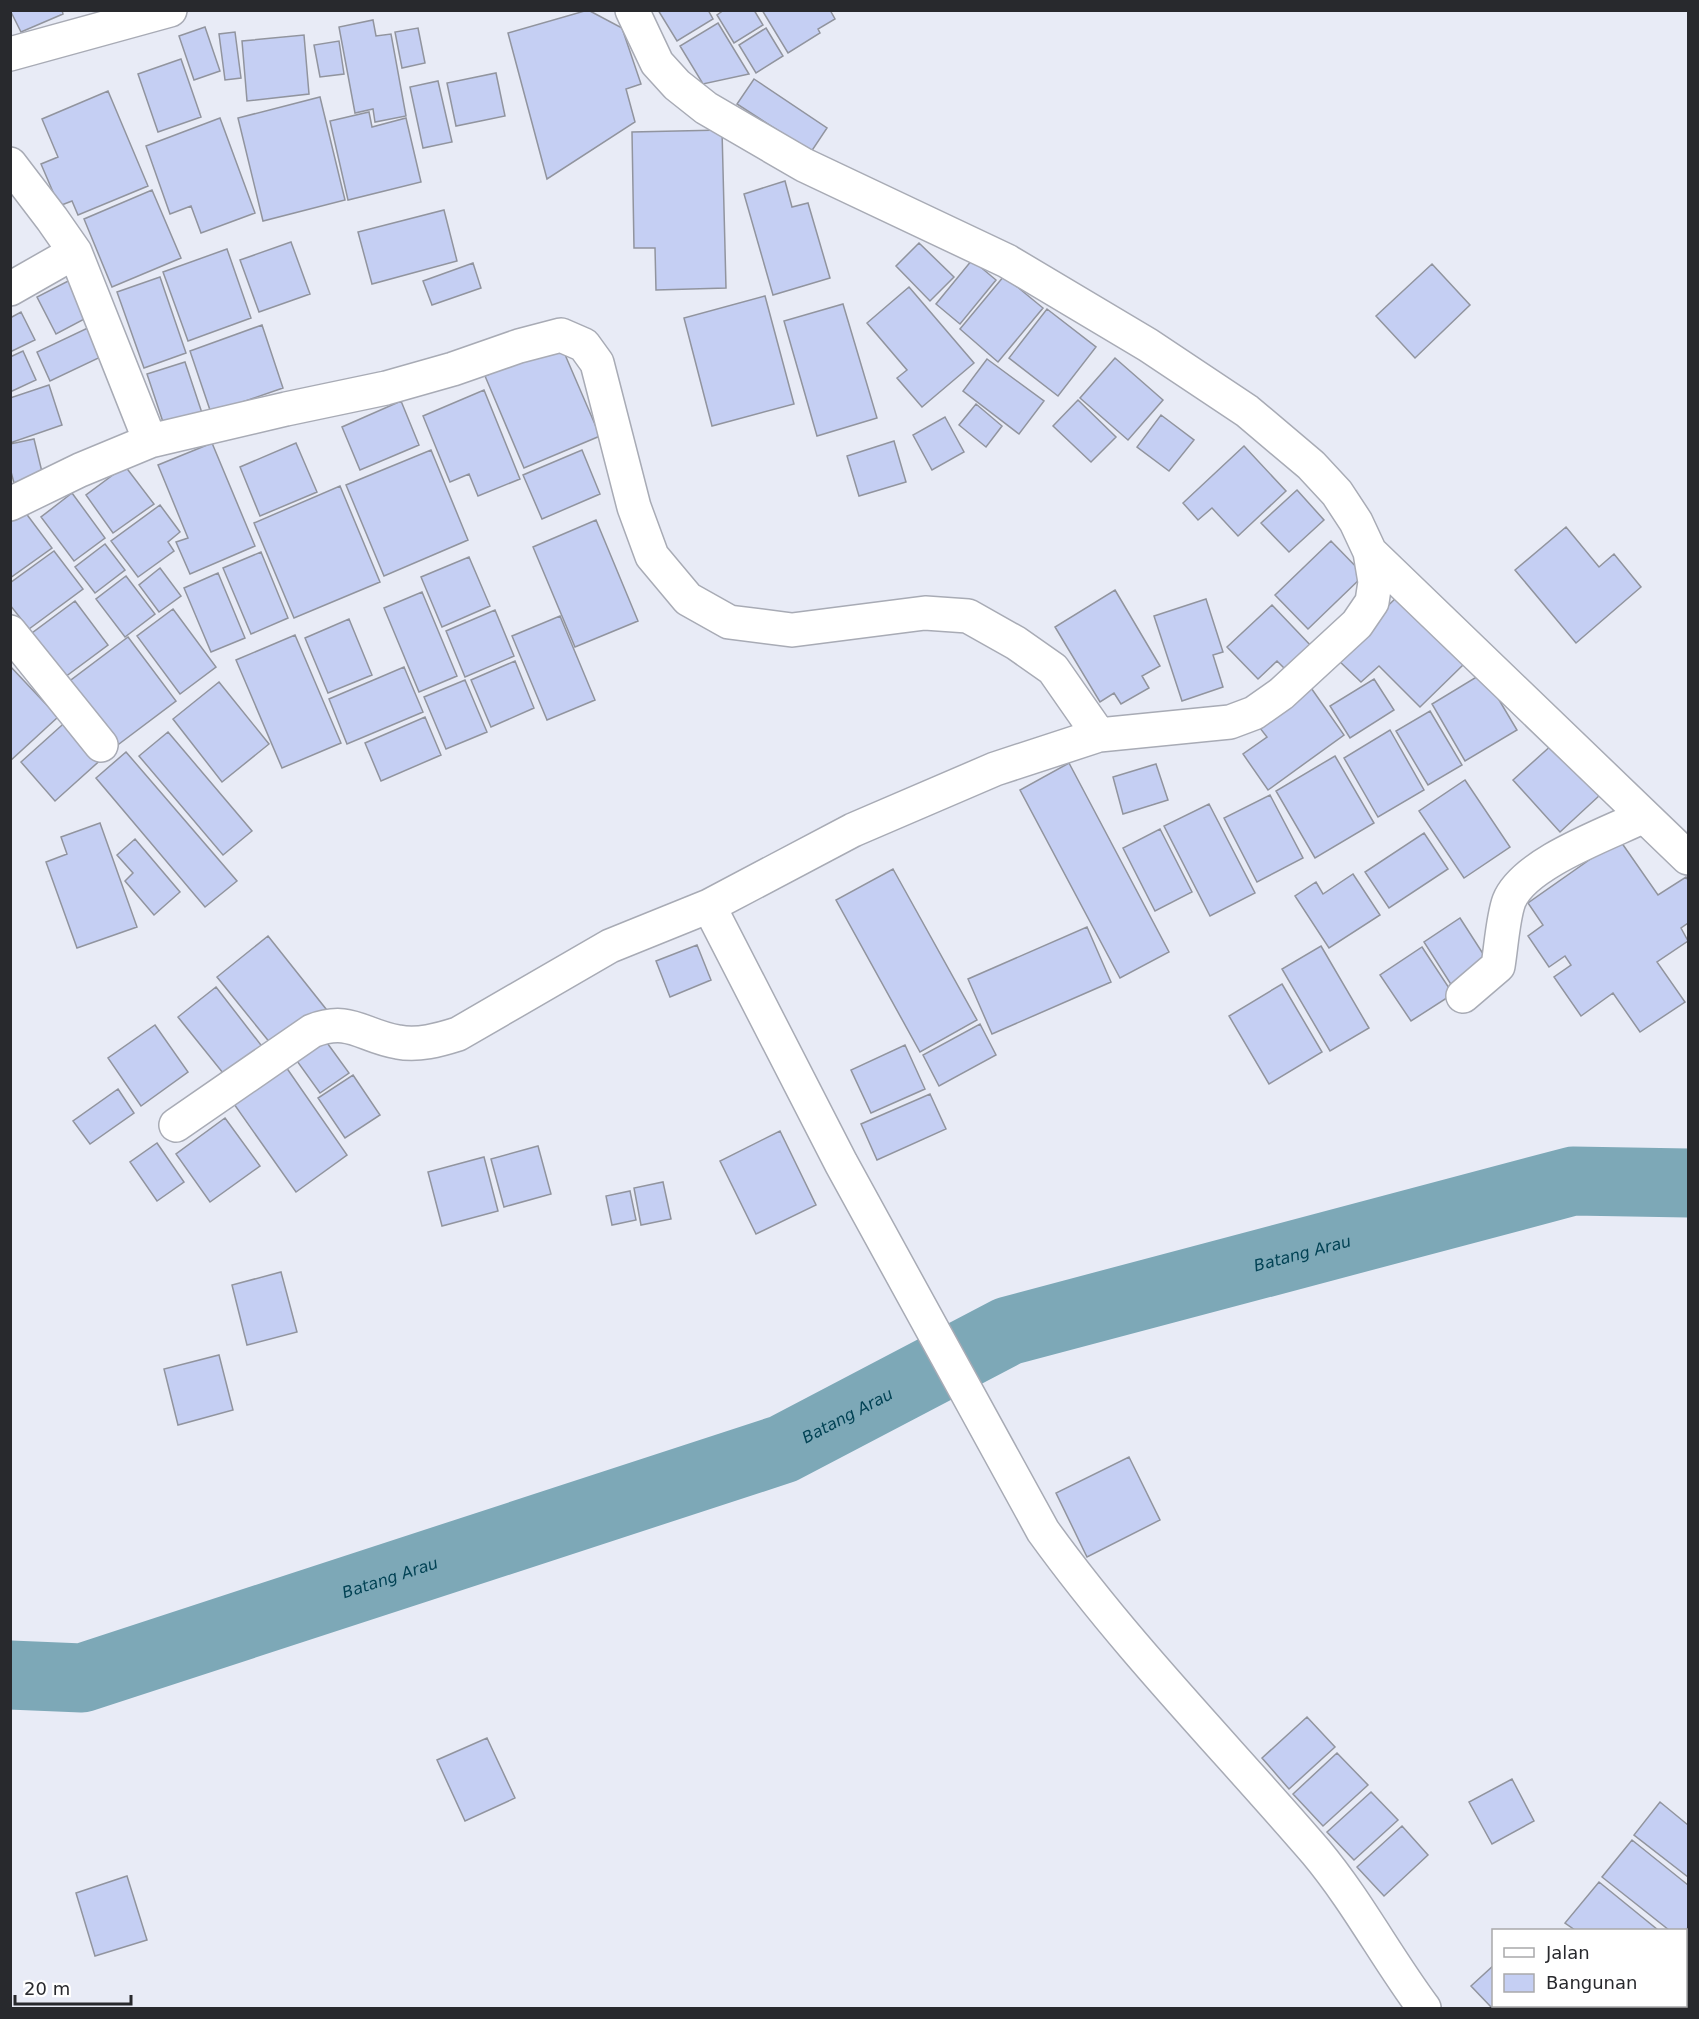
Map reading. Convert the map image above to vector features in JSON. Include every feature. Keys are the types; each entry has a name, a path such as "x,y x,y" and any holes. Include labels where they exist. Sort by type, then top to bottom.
{"street":[{"path":"10,54 170,10"},
{"path":"176,1125 312,1031 327,1025 351,1026 398,1042 434,1042 458,1034 610,946 709,906 864,825 995,769 1099,735 1230,722 1254,713 1281,693 1357,624 1372,602 1375,582 1370,552 1356,522 1337,493 1311,465 1248,411 1148,345 1007,261 804,165 706,108 677,85 657,63 632,10"},
{"path":"10,164 75,252 150,441"},
{"path":"10,289 75,252"},
{"path":"10,504 80,470 150,441 386,388 561,335 584,345 597,363 634,507 652,556 688,599 729,622 792,630 925,614 968,616 1016,643 1053,669 1099,735"},
{"path":"1370,552 1689,858"},
{"path":"10,632 101,745"},
{"path":"1463,996 1498,966 1508,902 1518,886 1532,872 1549,861 1644,816"},
{"path":"709,906 841,1163 1043,1531 1083,1587 1136,1650 1317,1854 1358,1908 1398,1974 1424,2008"}],"building":[{"path":"10,10 62,10 63,14 21,32"},
{"path":"588,10 622,28 641,84 626,89 635,122 547,179 508,33"},
{"path":"658,10 708,10 713,19 677,41"},
{"path":"724,10 754,10 763,25 734,43 717,15"},
{"path":"762,10 830,10 835,19 818,29 820,33 788,53"},
{"path":"373,20 376,36 391,34 406,116 375,122 373,109 355,113 339,27"},
{"path":"718,23 749,74 703,84 680,46"},
{"path":"205,27 220,71 194,80 179,36"},
{"path":"418,28 425,63 402,68 395,32"},
{"path":"766,28 783,56 756,73 739,45"},
{"path":"235,32 241,78 225,80 219,34"},
{"path":"304,35 309,94 247,101 242,41"},
{"path":"339,41 344,74 320,77 314,45"},
{"path":"181,59 201,117 158,132 138,74"},
{"path":"496,73 505,116 456,126 447,83"},
{"path":"754,79 827,128 811,152 737,104"},
{"path":"438,81 452,142 423,148 410,87"},
{"path":"108,91 148,186 78,215 72,201 59,206 41,164 58,157 42,119"},
{"path":"320,97 345,200 263,221 238,118"},
{"path":"369,112 372,127 406,118 421,182 348,200 330,121"},
{"path":"220,118 255,213 201,233 191,206 170,214 146,146"},
{"path":"722,130 726,288 656,290 655,248 634,248 632,132"},
{"path":"785,181 792,207 808,203 830,278 773,295 744,194"},
{"path":"152,190 181,258 112,287 84,219"},
{"path":"444,210 457,261 372,284 358,232"},
{"path":"291,242 310,294 259,312 240,260"},
{"path":"919,243 954,277 930,301 896,266"},
{"path":"227,249 251,318 188,341 163,272"},
{"path":"972,260 996,280 960,324 936,304"},
{"path":"473,263 481,288 432,305 423,281"},
{"path":"1432,264 1470,305 1415,358 1376,316"},
{"path":"1004,276 1043,308 998,362 960,329"},
{"path":"160,277 186,353 144,368 117,292"},
{"path":"74,278 92,315 56,334 37,297"},
{"path":"909,287 974,363 922,407 897,378 907,370 867,323"},
{"path":"765,296 794,404 712,426 684,318"},
{"path":"843,304 877,418 817,436 784,321"},
{"path":"1047,309 1096,347 1058,396 1009,358"},
{"path":"21,312 35,340 10,352 10,318"},
{"path":"94,325 107,354 50,381 37,352"},
{"path":"262,325 283,388 211,413 190,351"},
{"path":"560,343 600,436 524,468 485,376"},
{"path":"23,351 36,380 10,392 10,357"},
{"path":"1115,358 1163,400 1128,440 1080,398"},
{"path":"987,359 1044,401 1019,434 963,391"},
{"path":"185,362 202,413 164,425 147,374"},
{"path":"49,385 62,425 10,443 10,398"},
{"path":"484,390 520,479 478,496 469,474 450,482 423,416"},
{"path":"1078,400 1116,437 1091,462 1053,426"},
{"path":"401,401 419,445 360,470 342,427"},
{"path":"976,404 1002,426 986,447 959,425"},
{"path":"1161,415 1194,440 1169,471 1137,447"},
{"path":"945,417 964,452 932,470 913,435"},
{"path":"34,439 43,476 14,483 10,468 10,444"},
{"path":"894,441 906,482 859,496 847,456"},
{"path":"212,443 255,546 190,574 176,542 188,538 158,465"},
{"path":"296,443 317,492 260,516 240,467"},
{"path":"1244,446 1286,491 1238,536 1212,508 1198,520 1183,503"},
{"path":"431,450 468,540 384,576 346,485"},
{"path":"582,450 600,494 542,519 523,475"},
{"path":"125,466 154,504 113,533 86,495"},
{"path":"340,486 380,582 294,618 254,523"},
{"path":"1297,490 1324,520 1289,552 1261,523"},
{"path":"72,493 105,538 74,561 41,517"},
{"path":"160,505 180,532 168,542 174,551 138,577 111,541"},
{"path":"25,512 52,548 10,578 10,522"},
{"path":"596,520 638,621 575,647 533,547"},
{"path":"1566,527 1599,567 1614,554 1641,587 1576,643 1515,570"},
{"path":"1331,541 1364,575 1308,629 1275,595"},
{"path":"105,544 125,570 95,593 75,567"},
{"path":"54,551 83,589 29,629 10,605 10,583"},
{"path":"261,552 288,618 251,634 223,568"},
{"path":"469,557 490,606 442,627 421,577"},
{"path":"160,568 181,596 159,612 139,585"},
{"path":"218,573 245,638 211,652 184,588"},
{"path":"126,576 155,614 125,637 96,599"},
{"path":"1115,590 1160,666 1142,676 1149,688 1121,704 1114,693 1100,702 1055,627"},
{"path":"422,592 457,676 419,692 384,608"},
{"path":"1398,596 1464,664 1420,707 1379,666 1361,682 1335,657"},
{"path":"1206,599 1223,652 1213,655 1223,687 1182,701 1154,616"},
{"path":"75,601 108,645 61,680 28,636"},
{"path":"1272,605 1313,648 1288,672 1277,661 1258,679 1227,647"},
{"path":"173,609 216,667 180,694 137,636"},
{"path":"495,610 514,656 465,677 446,631"},
{"path":"560,616 595,700 547,720 512,636"},
{"path":"349,619 372,675 328,693 305,638"},
{"path":"295,635 341,743 282,768 236,660"},
{"path":"128,637 176,701 115,747 67,683"},
{"path":"515,661 534,708 491,727 471,680"},
{"path":"10,666 58,717 10,761"},
{"path":"404,667 423,712 347,744 329,699"},
{"path":"1483,673 1517,730 1465,761 1432,704"},
{"path":"1374,679 1394,710 1350,738 1330,706"},
{"path":"465,680 487,732 446,749 424,697"},
{"path":"219,682 269,744 222,782 173,719"},
{"path":"1309,685 1344,735 1268,790 1243,754 1267,737 1256,723"},
{"path":"1430,711 1462,765 1428,785 1396,731"},
{"path":"71,717 105,756 55,801 21,762"},
{"path":"425,717 441,755 381,781 365,743"},
{"path":"1390,730 1424,790 1378,817 1344,758"},
{"path":"168,732 252,831 223,855 139,756"},
{"path":"1554,743 1600,795 1560,832 1513,780"},
{"path":"126,752 237,881 205,907 96,778"},
{"path":"1335,756 1374,823 1315,858 1276,791"},
{"path":"1069,763 1169,952 1120,978 1020,790"},
{"path":"1156,764 1168,800 1123,814 1113,777"},
{"path":"1465,780 1510,847 1464,878 1419,811"},
{"path":"1270,795 1303,858 1257,882 1224,818"},
{"path":"1209,804 1255,893 1210,916 1164,826"},
{"path":"100,823 137,927 77,948 46,862 67,854 61,837"},
{"path":"1160,829 1192,892 1155,911 1123,848"},
{"path":"1424,833 1448,869 1389,908 1365,872"},
{"path":"135,839 180,892 154,915 125,881 133,873 117,855"},
{"path":"1619,839 1658,895 1686,877 1688,880 1688,923 1681,928 1688,941 1657,962 1685,1002 1640,1032 1613,993 1581,1016 1554,977 1571,965 1565,956 1549,967 1528,936 1543,925 1528,903"},
{"path":"893,869 977,1020 920,1052 836,900"},
{"path":"1353,874 1380,915 1329,948 1295,896 1316,882 1323,894"},
{"path":"1460,918 1489,963 1452,986 1424,942"},
{"path":"1087,927 1111,982 992,1034 968,979"},
{"path":"268,936 326,1009 275,1049 217,977"},
{"path":"697,945 711,980 670,997 656,961"},
{"path":"1321,946 1369,1028 1330,1051 1282,969"},
{"path":"1422,947 1453,994 1411,1021 1380,975"},
{"path":"1282,984 1322,1052 1269,1084 1229,1016"},
{"path":"216,987 264,1049 227,1078 178,1017"},
{"path":"980,1024 996,1055 939,1086 923,1055"},
{"path":"155,1025 188,1072 141,1106 108,1058"},
{"path":"325,1040 349,1073 320,1093 297,1061"},
{"path":"905,1045 925,1089 871,1113 851,1070"},
{"path":"286,1067 347,1155 296,1192 234,1104"},
{"path":"353,1075 380,1115 345,1138 318,1098"},
{"path":"118,1089 134,1113 90,1144 73,1121"},
{"path":"930,1094 946,1129 877,1160 861,1124"},
{"path":"225,1118 260,1166 210,1202 176,1154"},
{"path":"780,1131 816,1205 756,1234 720,1161"},
{"path":"157,1143 184,1182 157,1201 130,1162"},
{"path":"538,1146 551,1194 504,1207 491,1159"},
{"path":"484,1157 498,1211 442,1226 428,1172"},
{"path":"663,1182 671,1219 641,1225 634,1188"},
{"path":"630,1191 636,1220 612,1225 606,1196"},
{"path":"281,1272 297,1332 247,1345 232,1285"},
{"path":"219,1355 233,1410 178,1425 164,1369"},
{"path":"1129,1457 1160,1520 1087,1557 1056,1493"},
{"path":"1307,1717 1335,1747 1289,1789 1262,1758"},
{"path":"487,1738 515,1798 465,1821 437,1760"},
{"path":"1337,1753 1368,1785 1323,1826 1293,1794"},
{"path":"1512,1779 1534,1821 1492,1844 1469,1802"},
{"path":"1371,1792 1398,1820 1354,1860 1327,1832"},
{"path":"1660,1802 1688,1825 1688,1877 1634,1835"},
{"path":"1402,1826 1428,1855 1384,1896 1357,1867"},
{"path":"1632,1840 1688,1885 1687,1929 1668,1929 1602,1877"},
{"path":"127,1876 147,1940 95,1956 76,1893"},
{"path":"1599,1882 1657,1929 1574,1929 1565,1923"},
{"path":"1492,1967 1492,2007 1585,2008 1492,2008 1471,1986"}],"waterway":[{"name":"Batang Arau","path":"10,1675 82,1678 783,1449 1008,1331 1573,1181 1688,1183"}]}
